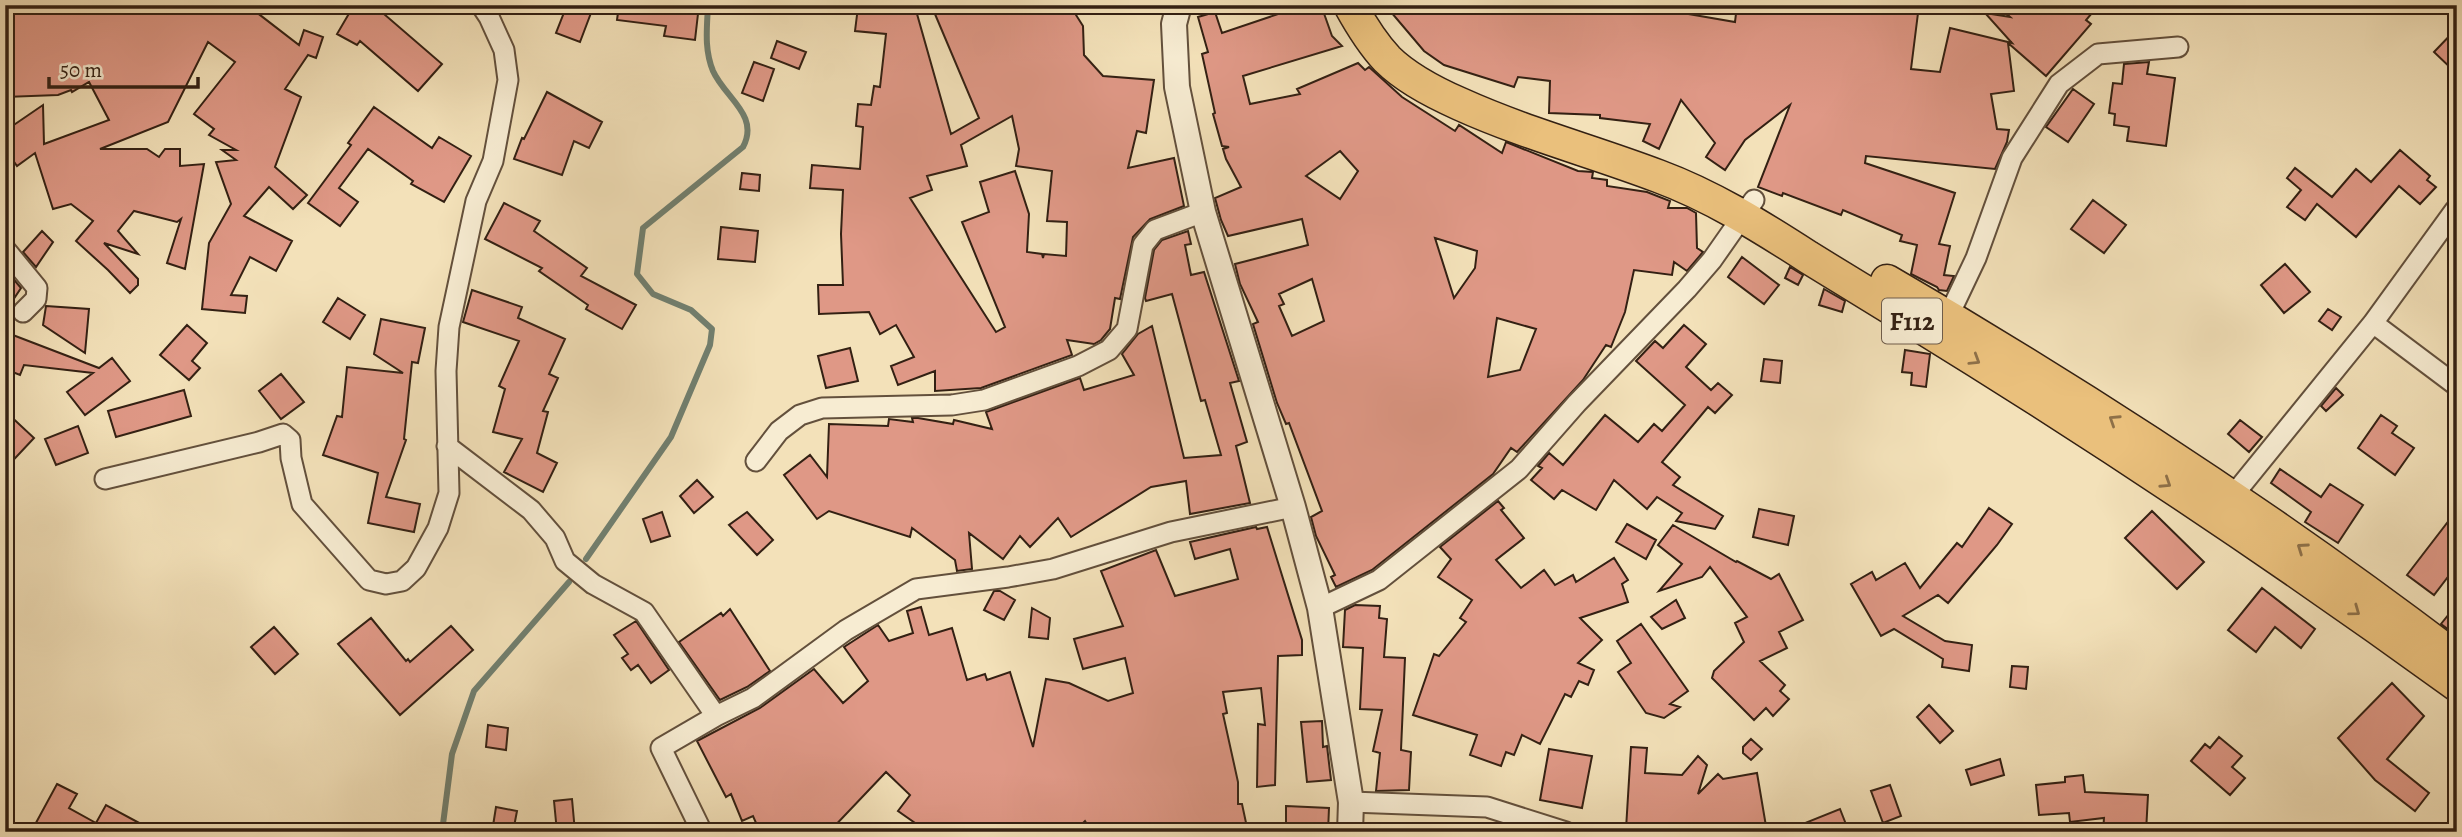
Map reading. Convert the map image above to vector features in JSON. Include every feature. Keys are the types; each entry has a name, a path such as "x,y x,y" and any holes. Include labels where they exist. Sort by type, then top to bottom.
{"main road":[{"name":"F112","path":"1350,5 1370,39 1389,62 1441,96 1544,137 1748,208 1978,362 2174,487 2457,685"},
{"name":"F112","path":"1370,5 1395,40 1419,63 1448,82 1497,106 1672,165 1948,317 2112,418 2405,619 2457,659"}],"street":[{"path":"105,480 259,442 283,433 290,440 291,458 302,505 369,580 386,584 402,581 416,568 438,528 449,493 446,372 449,327 476,201 493,161 508,80 504,50 481,5"},
{"path":"1179,5 1174,24 1177,87 1203,212 1293,507 1320,608 1350,802 1350,832"},
{"path":"1948,317 1976,258 2012,158 2059,84 2098,54 2178,47"},
{"path":"1320,608 1380,580 1519,469 1577,403 1687,289 1712,260 1748,208"},
{"path":"2231,498 2373,323 2455,210 2457,211"},
{"path":"756,461 779,431 800,415 822,408 952,405 984,400 1078,366 1109,350 1127,329 1143,245 1155,230 1203,212"},
{"path":"5,249 37,288 36,299 23,312"},
{"path":"2373,323 2457,386"},
{"path":"447,446 531,510 555,538 565,561 593,584 644,612 716,716"},
{"path":"702,832 661,748 753,698 846,630 916,589 1053,569 1171,532 1293,507"},
{"path":"1350,802 1486,807 1566,832"}],"building":[{"path":"5,5 247,5 299,45 304,30 323,37 316,58 308,55 285,89 301,97 275,167 307,195 293,209 269,187 244,216 292,241 276,271 250,257 231,295 247,296 245,313 202,309 209,243 231,204 216,162 236,160 222,150 236,150 209,135 214,129 194,114 235,62 208,42 168,122 100,149 147,149 159,157 165,149 180,149 180,166 204,164 185,269 167,263 181,219 177,222 134,211 118,231 138,254 104,243 138,279 138,285 130,293 76,241 93,221 71,204 53,209 35,153 17,166 5,149 5,131 43,105 44,144 109,120 89,82 72,92 71,90 58,95 5,97"},
{"path":"354,5 369,5 384,14 442,64 418,91 360,41 357,45 337,34"},
{"path":"567,5 594,5 580,42 556,33"},
{"path":"619,5 699,5 695,40 664,36 666,26 617,20"},
{"path":"950,5 1087,5 1076,15 1083,26 1084,55 1103,76 1154,80 1146,133 1137,131 1128,168 1174,158 1184,206 1150,219 1133,237 1120,299 1115,298 1110,329 1101,340 1094,344 1067,340 1072,355 981,388 935,391 935,371 898,385 891,366 914,357 896,325 880,334 869,312 819,314 818,285 843,285 843,190 810,188 812,165 860,169 863,127 856,126 858,104 871,105 874,86 880,87 886,34 855,31 858,7 917,14 951,134 979,118 932,7 949,8","holes":["1012,116 1019,149 1016,166 1052,171 1047,221 1067,222 1066,256 1044,254 1043,258 1042,254 1027,252 1029,214 1015,171 980,182 989,212 962,222 1005,327 996,332 910,198 932,190 927,176 967,166 961,145"]},
{"path":"1289,5 1321,5 1332,36 1342,46 1243,76 1250,104 1300,94 1297,89 1358,63 1365,70 1369,67 1402,97 1455,131 1459,125 1502,153 1506,142 1578,171 1593,172 1592,178 1607,180 1607,186 1647,192 1670,201 1668,208 1687,208 1696,213 1697,248 1703,252 1687,271 1674,262 1672,275 1634,270 1625,312 1611,347 1606,345 1583,380 1517,452 1511,448 1493,474 1372,570 1336,587 1331,577 1335,575 1316,536 1311,517 1322,511 1289,423 1286,424 1277,403 1253,324 1258,322 1240,284 1235,264 1308,245 1302,219 1228,236 1215,198 1241,187 1226,159 1223,149 1229,147 1222,146 1213,114 1215,113 1202,54 1208,52 1198,17 1215,12 1222,33 1290,10","holes":["1340,151 1358,171 1340,199 1306,176","1435,238 1477,251 1475,268 1454,298","1312,279 1324,321 1292,336 1279,306 1284,304 1279,294","1497,318 1536,329 1520,370 1488,377"]},
{"path":"1385,5 1682,5 1671,11 1735,22 1737,5 1919,5 1911,69 1940,72 1950,28 2012,43 1985,13 2010,17 1996,5 2083,5 2092,13 2086,20 2091,24 2046,76 2008,43 2014,91 1991,94 1997,129 2009,130 2007,142 1995,169 1866,156 1865,163 1955,193 1939,244 1950,246 1944,275 1954,276 1947,291 1939,290 1911,274 1917,245 1900,241 1902,235 1843,210 1841,215 1783,193 1782,196 1758,187 1790,105 1745,140 1725,170 1706,157 1715,143 1681,100 1659,149 1643,141 1650,124 1600,118 1600,115 1549,113 1550,81 1518,77 1514,87 1444,65 1424,51"},
{"path":"2457,28 2457,74 2434,52"},
{"path":"777,41 806,52 799,69 771,58"},
{"path":"754,62 774,69 763,101 742,93"},
{"path":"2149,62 2147,74 2175,78 2166,146 2127,141 2129,127 2114,125 2115,114 2109,113 2113,83 2122,84 2124,64"},
{"path":"2073,89 2094,104 2068,142 2046,127"},
{"path":"547,92 602,122 589,148 574,141 562,175 514,159 522,138 524,139"},
{"path":"374,107 432,148 439,137 471,156 444,202 411,184 413,181 368,149 339,188 358,202 340,226 308,203 351,145 348,143"},
{"path":"2400,150 2430,176 2427,180 2436,187 2420,204 2399,186 2356,237 2317,204 2305,220 2287,207 2301,190 2287,178 2295,168 2332,197 2356,169 2371,182"},
{"path":"742,173 760,175 759,191 740,189"},
{"path":"2093,200 2126,225 2104,253 2071,229"},
{"path":"504,203 540,221 534,231 587,268 581,276 636,305 622,329 586,309 588,305 539,271 542,268 485,239"},
{"path":"721,227 758,231 755,262 718,259"},
{"path":"42,231 53,242 36,267 23,252"},
{"path":"1188,231 1191,244 1185,245 1191,275 1204,272 1239,381 1230,383 1247,442 1236,446 1250,503 1190,514 1186,481 1151,487 1071,537 1058,518 1030,547 1020,536 1003,559 969,533 972,569 957,571 955,560 912,528 910,537 829,511 817,519 784,475 810,455 827,477 829,424 888,426 889,419 913,422 912,418 918,418 953,424 954,420 992,429 986,412 1080,378 1084,390 1134,375 1122,354 1138,334 1152,326 1184,458 1221,455 1205,400 1201,401 1172,294 1146,301 1145,298 1154,250 1162,240"},
{"path":"1742,257 1779,285 1764,304 1728,277"},
{"path":"2285,264 2310,292 2284,313 2261,285"},
{"path":"1790,267 1803,275 1798,285 1785,278"},
{"path":"5,271 21,288 5,312"},
{"path":"1824,289 1845,301 1842,312 1819,305"},
{"path":"472,290 522,307 518,318 565,339 549,374 558,378 543,411 548,412 537,453 557,463 543,492 504,472 522,439 493,432 505,389 499,386 519,341 463,322"},
{"path":"338,298 365,315 350,339 323,322"},
{"path":"46,306 89,309 85,353 43,325"},
{"path":"2328,309 2341,317 2332,330 2319,321"},
{"path":"381,319 425,328 418,363 412,362 406,440 386,497 420,504 414,532 368,523 378,473 323,455 337,416 342,417 347,367 403,373 374,354"},
{"path":"187,325 207,343 192,361 200,368 189,380 160,355"},
{"path":"1684,325 1706,344 1686,367 1711,390 1718,383 1732,395 1715,413 1708,407 1662,462 1680,477 1673,485 1723,516 1715,529 1676,521 1682,513 1657,497 1647,509 1614,480 1596,510 1562,490 1554,499 1531,480 1542,468 1538,466 1549,453 1563,465 1605,415 1638,442 1654,424 1662,431 1685,405 1636,361 1655,341 1663,348"},
{"path":"5,332 99,368 112,358 130,381 85,415 67,392 93,373 24,365 20,375 5,369"},
{"path":"850,348 858,381 826,388 818,356"},
{"path":"1905,350 1930,354 1926,387 1911,385 1912,373 1902,372"},
{"path":"1764,359 1782,361 1780,383 1761,381"},
{"path":"281,374 304,402 281,419 259,391"},
{"path":"2336,388 2343,395 2326,411 2321,406"},
{"path":"184,390 191,416 116,437 108,411"},
{"path":"5,411 34,438 5,469"},
{"path":"2381,415 2397,426 2392,433 2414,448 2395,475 2358,448"},
{"path":"2240,420 2262,437 2249,452 2228,434"},
{"path":"78,426 88,453 56,465 45,439"},
{"path":"2280,469 2321,497 2330,484 2363,505 2338,543 2305,522 2311,512 2271,483"},
{"path":"697,480 713,497 694,513 680,496"},
{"path":"1498,501 1504,508 1501,510 1524,538 1496,560 1521,588 1544,570 1555,585 1573,575 1576,582 1614,558 1628,580 1622,584 1628,602 1580,618 1602,640 1578,663 1594,670 1588,685 1579,681 1571,697 1565,694 1540,744 1522,735 1514,755 1506,752 1501,766 1470,755 1477,735 1413,715 1434,654 1439,656 1466,622 1460,618 1472,600 1438,577 1451,559 1440,547"},
{"path":"1989,508 2012,524 1997,545 1948,603 1938,595 1903,616 1945,641 1972,645 1969,671 1942,667 1943,659 1894,629 1881,636 1851,584 1872,572 1876,580 1905,563 1920,588 1957,543 1962,547"},
{"path":"1759,509 1794,516 1788,545 1753,537"},
{"path":"2457,510 2457,565 2434,595 2407,575"},
{"path":"2152,511 2204,562 2177,589 2125,538"},
{"path":"662,512 670,536 651,542 643,519"},
{"path":"747,512 773,540 757,555 729,525"},
{"path":"1627,524 1656,540 1646,559 1616,542"},
{"path":"1673,525 1771,579 1779,574 1803,620 1779,632 1787,648 1760,661 1785,685 1780,691 1789,699 1773,716 1766,708 1754,720 1712,678 1714,671 1744,642 1735,623 1747,617 1710,567 1702,577 1659,591 1682,564 1658,545"},
{"path":"1256,527 1267,527 1302,640 1302,655 1278,656 1275,785 1257,787 1258,724 1265,725 1261,688 1223,692 1227,713 1223,714 1238,782 1238,804 1242,804 1248,832 1092,832 1085,821 1074,832 928,832 898,811 910,795 886,772 829,832 760,832 753,816 742,821 731,794 726,797 697,741 760,708 814,669 843,703 868,681 844,647 878,625 889,641 913,633 907,611 921,607 929,635 952,628 967,680 985,674 987,680 1010,672 1033,747 1046,679 1069,683 1108,701 1133,693 1125,658 1083,669 1074,639 1123,626 1101,571 1156,550 1175,596 1238,579 1230,549 1195,559 1190,542"},
{"path":"2262,588 2315,629 2301,648 2275,627 2256,652 2228,630"},
{"path":"994,591 1000,591 1015,600 1004,620 984,610"},
{"path":"1676,600 1685,618 1662,629 1651,617"},
{"path":"2457,604 2457,636 2441,624"},
{"path":"1355,605 1380,606 1379,618 1387,619 1384,657 1405,658 1401,750 1411,752 1409,790 1376,791 1380,753 1373,751 1382,710 1360,709 1363,648 1343,647 1345,610"},
{"path":"1032,608 1050,618 1048,639 1029,637"},
{"path":"730,609 770,671 747,687 720,700 679,642"},
{"path":"371,618 406,661 408,659 410,662 451,626 473,650 400,715 338,644"},
{"path":"636,621 669,670 651,683 638,665 631,670 622,658 628,654 614,635"},
{"path":"1641,624 1688,691 1670,704 1680,707 1664,718 1646,713 1618,672 1631,663 1617,641"},
{"path":"274,627 298,654 275,674 251,647"},
{"path":"2012,666 2028,667 2026,689 2010,687"},
{"path":"2392,683 2424,716 2387,759 2429,793 2415,811 2375,780 2338,738"},
{"path":"1929,705 1953,731 1940,743 1917,717"},
{"path":"1322,721 1323,747 1327,746 1331,780 1307,782 1301,722"},
{"path":"488,725 508,728 506,750 486,747"},
{"path":"2219,737 2242,756 2232,767 2245,778 2230,795 2191,761 2205,744 2210,748"},
{"path":"1751,739 1762,749 1751,760 1743,753 1743,747"},
{"path":"1631,747 1647,748 1645,773 1682,775 1698,756 1707,765 1698,794 1718,774 1723,779 1757,773 1767,832 1626,829"},
{"path":"1549,749 1592,756 1582,808 1540,800"},
{"path":"2000,759 2004,775 1971,785 1966,770"},
{"path":"2083,775 2085,792 2148,795 2146,832 2103,832 2104,818 2070,822 2069,813 2039,815 2036,785 2065,782 2065,777"},
{"path":"57,784 77,794 69,808 96,823 106,805 156,832 31,832"},
{"path":"1890,785 1901,816 1883,823 1871,791"},
{"path":"572,799 575,832 557,832 554,801"},
{"path":"1286,806 1329,808 1328,832 1286,831"},
{"path":"496,807 517,811 513,832 492,832"},
{"path":"1840,809 1849,832 1785,831"}],"waterway":[{"path":"586,559 671,437 710,345 712,329 691,310 653,294 637,274 643,228 743,147 747,136 744,116 718,81 710,63 707,38 708,5"},
{"path":"442,832 452,754 474,691 569,582"}]}
